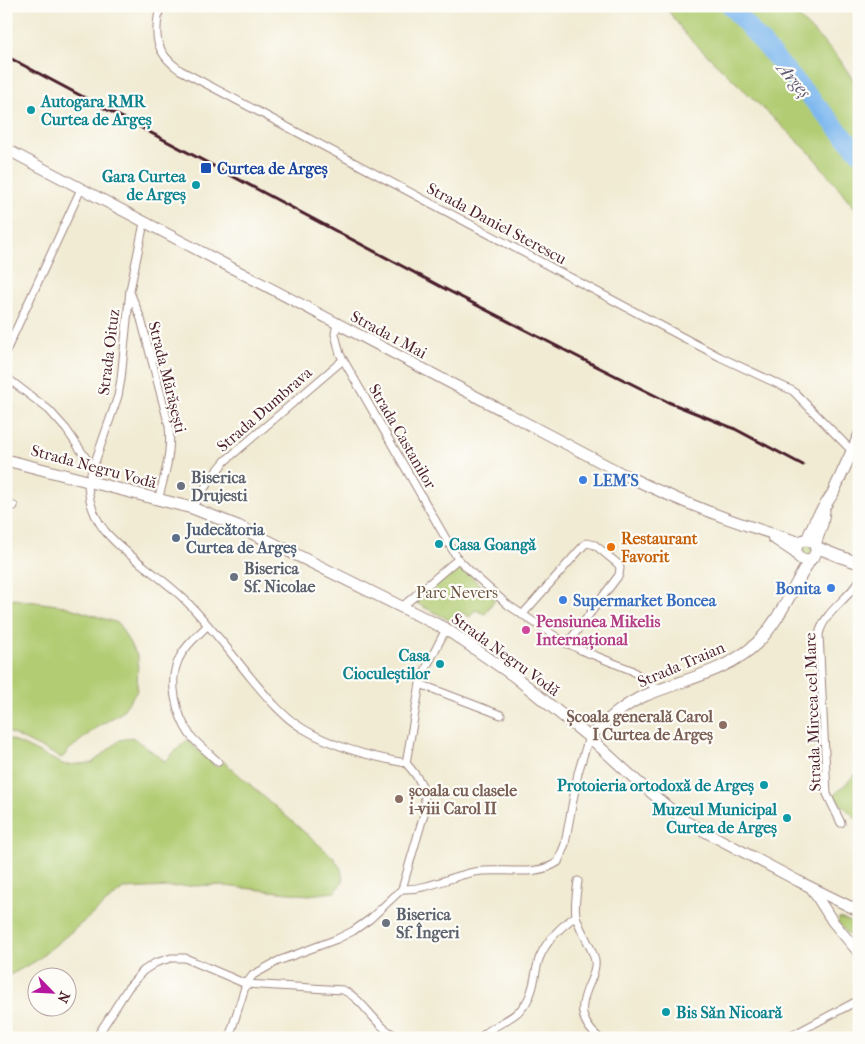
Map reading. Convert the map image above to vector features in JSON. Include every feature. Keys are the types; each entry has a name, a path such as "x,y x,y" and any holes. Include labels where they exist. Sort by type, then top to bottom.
{"main road":[{"name":"Strada 1 Mai","path":"6,149 623,474 669,495 807,550"},
{"name":"Strada Traian","path":"589,737 632,702 729,663 743,655 764,636 793,588 807,550 822,524 824,509 859,436"},
{"name":"Strada Negru Vodă","path":"6,460 192,508 238,526 314,565 403,606 446,629 514,676 589,737 643,786 685,820 859,911"},
{"path":"807,550 838,556 859,563"},
{"path":"812,888 834,922 859,952"}],"street":[{"name":"Strada Daniel Sterescu","path":"160,6 156,25 157,38 160,51 169,63 720,357 793,391 852,451"},
{"path":"6,351 81,189"},
{"name":"Strada Oituz","path":"88,482 118,396 130,290 144,223"},
{"name":"Strada Mărășești","path":"130,290 140,319 170,434 168,462 158,500"},
{"path":"127,322 140,319"},
{"name":"Strada Castanilor","path":"337,323 336,343 343,360 458,559 491,591 522,615 567,644 630,670 659,690"},
{"name":"Strada Dumbrava","path":"192,508 211,478 225,461 343,360"},
{"path":"6,378 49,410 66,429 93,468"},
{"path":"88,482 91,505 96,518 105,531 180,596 266,696 284,714 302,728 325,740 386,760 406,763 422,784 426,802 424,814 402,890 370,919 353,931 264,967 253,975 246,984 229,1038"},
{"path":"522,615 584,545 587,543 595,545 618,564 619,575 567,644"},
{"path":"403,606 458,559"},
{"name":"Strada Mircea cel Mare","path":"841,822 827,794 819,634 826,617 849,595 859,581"},
{"path":"207,626 184,650 178,661 174,674 175,693 180,713 190,734 218,762"},
{"path":"406,763 420,684 446,629"},
{"path":"420,684 501,715"},
{"path":"402,890 425,887 474,872 528,870 549,867 558,862 564,849 578,773 589,737"},
{"path":"578,881 576,916 592,949 595,961 595,968 582,1003 582,1010 586,1023 599,1038"},
{"path":"480,1038 522,1008 531,994 539,960 548,943 566,922 576,916"},
{"path":"96,1038 128,988 143,972 155,963 171,958 185,958 246,984 343,990 354,996 379,1025 402,1038"},
{"path":"787,1038 859,1000"}],"green space":[{"path":"665,6 788,6 838,57 859,89 859,213 809,152 686,35"},
{"path":"808,544 811,545 811,555 804,556 801,555 800,548 801,545"},
{"name":"Parc Nevers","path":"459,563 495,599 485,614 475,610 470,617 459,612 453,622 416,603"},
{"path":"6,598 64,606 118,623 138,657 137,691 121,713 97,727 62,758 6,731"},
{"path":"6,737 65,765 92,763 120,740 132,737 165,761 187,740 217,768 223,761 334,858 341,869 343,881 335,892 308,895 215,885 123,889 36,961 6,977"},
{"path":"859,771 859,822 833,796"},
{"path":"857,863 859,864 859,894 854,878"},
{"path":"839,918 859,925 859,946 838,923"}],"waterway":[{"name":"Argeș","path":"730,6 859,153"}],"railway":[{"path":"6,56 451,292 668,402 735,429 803,465"}],"place":[{"name":"Autogara RMR Curtea de Argeș","path":"31,110"},
{"name":"Curtea de Argeș","path":"206,168"},
{"name":"Gara Curtea de Argeș","path":"196,185"},
{"name":"LEM'S","path":"583,480"},
{"name":"Biserica Drujesti","path":"181,486"},
{"name":"Judecătoria Curtea de Argeș","path":"176,538"},
{"name":"Casa Goangă","path":"439,544"},
{"name":"Restaurant Favorit","path":"611,547"},
{"name":"Biserica Sf. Nicolae","path":"234,577"},
{"name":"Bonita","path":"831,588"},
{"name":"Supermarket Boncea","path":"563,600"},
{"name":"Pensiunea Mikelis Internațional","path":"526,630"},
{"name":"Casa Cioculeștilor","path":"440,664"},
{"name":"Școala generală Carol I Curtea de Argeș","path":"723,725"},
{"name":"Protoieria ortodoxă de Argeș","path":"764,785"},
{"name":"școala cu clasele i-viii Carol II","path":"399,799"},
{"name":"Muzeul Municipal Curtea de Argeș","path":"787,818"},
{"name":"Biserica Sf. Îngeri","path":"386,923"},
{"name":"Bis Săn Nicoară","path":"666,1012"}]}
